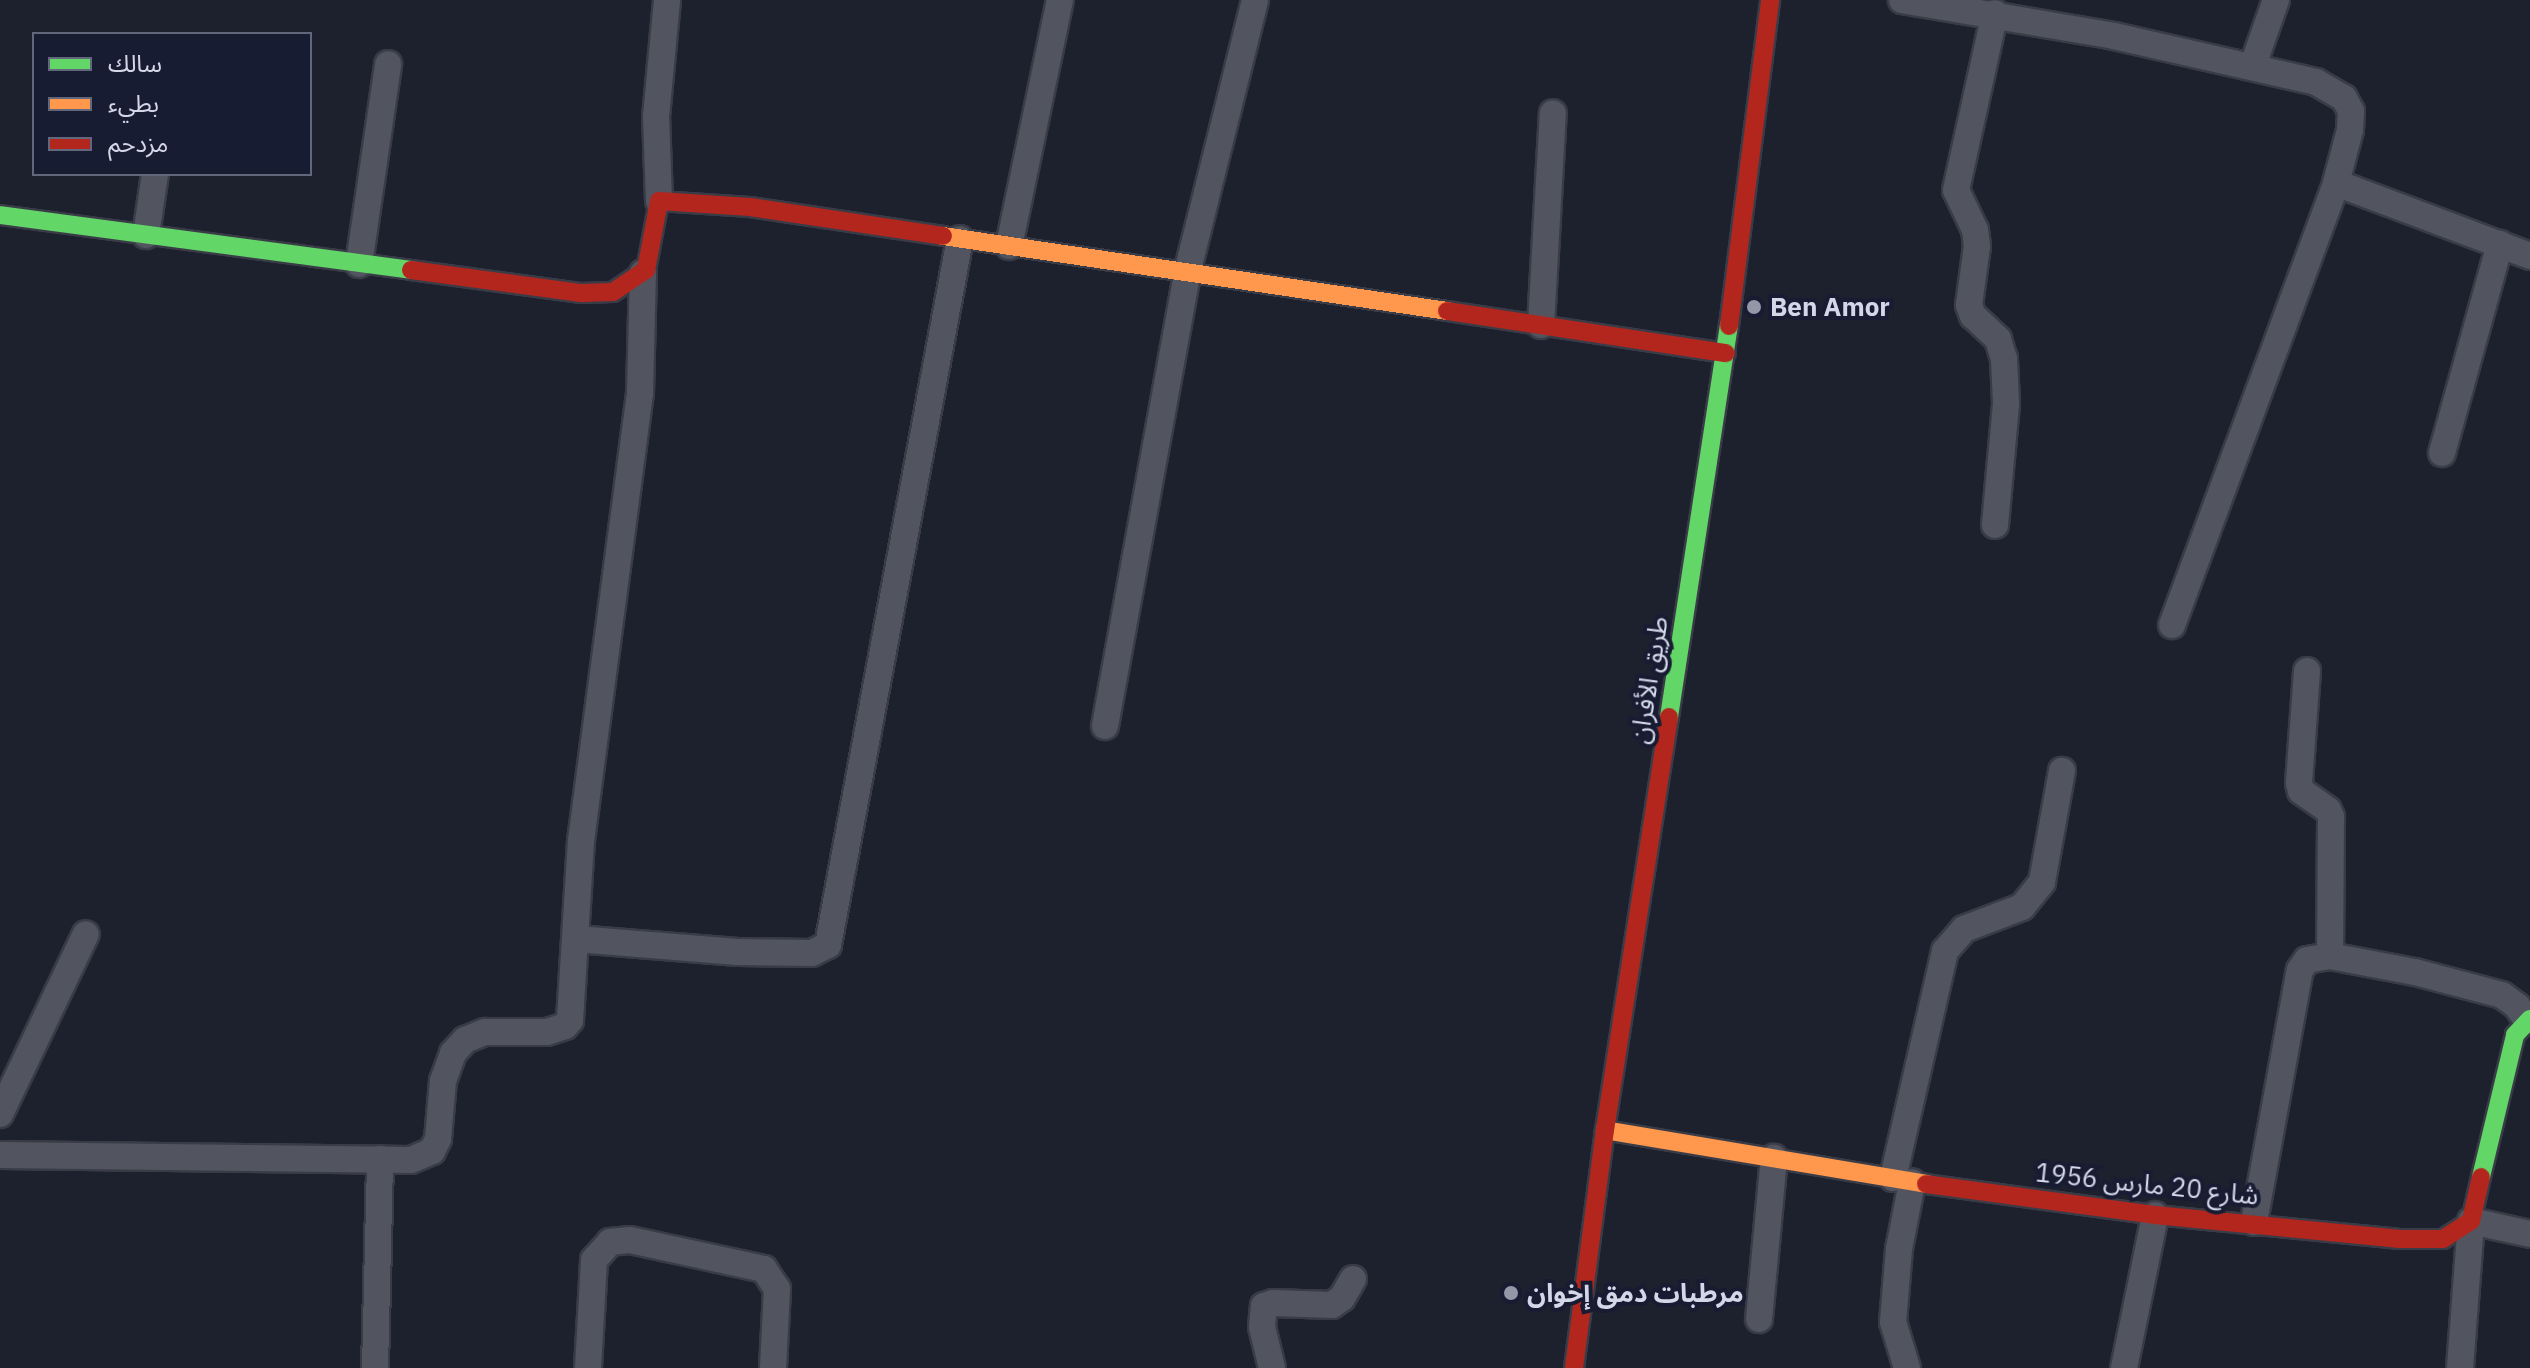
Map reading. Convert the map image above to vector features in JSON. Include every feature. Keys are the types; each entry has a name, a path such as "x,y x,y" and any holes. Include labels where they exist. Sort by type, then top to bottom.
{"street":[{"path":"0,1155 411,1160 432,1151 438,1139 443,1081 453,1053 465,1040 485,1032 547,1032 565,1026 573,1008 581,841 640,394 643,273 659,201 656,117 667,0"},
{"path":"1009,246 1060,0"},
{"path":"1105,726 1187,273 1255,0"},
{"name":"طريق الأفران","path":"1574,1368 1605,1130 1726,353 1770,0"},
{"path":"1902,0 1995,13 2253,65 2316,82 2344,98 2351,111 2350,130 2336,183 2172,625"},
{"path":"2253,65 2276,0"},
{"path":"1995,13 1956,190 1975,230 1977,246 1969,305 1973,316 1998,339 2004,359 2006,403 1995,525"},
{"path":"359,264 388,64"},
{"path":"1541,325 1553,113"},
{"path":"146,235 155,176"},
{"path":"2336,183 2530,256"},
{"path":"659,201 750,207 1726,353"},
{"path":"0,215 581,293 613,292 628,287 643,273"},
{"path":"576,939 737,952 812,953 828,945 960,239"},
{"path":"2442,453 2500,244"},
{"path":"2307,671 2299,783 2309,799 2328,810 2331,817 2330,956"},
{"path":"1907,1368 1893,1322 1902,1180 1945,951 1964,929 2022,907 2042,882 2062,771"},
{"path":"0,1114 86,934"},
{"path":"2254,1222 2300,970 2307,960 2330,956 2415,972 2502,995 2517,1006 2528,1020 2515,1035 2471,1221 2460,1368"},
{"name":"شارع 20 مارس 1956","path":"1605,1130 1902,1180 2155,1215 2424,1239 2443,1239 2471,1221"},
{"path":"1759,1319 1774,1158"},
{"path":"375,1368 380,1159"},
{"path":"2124,1368 2155,1215"},
{"path":"2471,1221 2530,1234"},
{"path":"588,1368 594,1260 610,1242 630,1240 764,1269 777,1289 773,1368"},
{"path":"1272,1368 1262,1327 1264,1306 1273,1303 1332,1305 1342,1298 1353,1279"}],"traffic: fast":[{"path":"0,215 411,270"},
{"path":"1669,717 1729,326"},
{"path":"2481,1177 2515,1035 2530,1019"}],"traffic: slow":[{"path":"943,236 1447,311"},
{"path":"1605,1130 1926,1184"}],"traffic: jam":[{"path":"1729,326 1770,0"},
{"path":"411,270 581,293 613,292 646,270 659,201 750,207 943,236"},
{"path":"1447,311 1726,353"},
{"path":"1574,1368 1605,1130 1669,717"},
{"path":"1926,1184 2155,1215 2398,1239 2443,1239 2471,1221 2481,1177"}],"place":[{"name":"Ben Amor","path":"1754,307"},
{"name":"مرطبات دمق إخوان","path":"1511,1293"}]}
